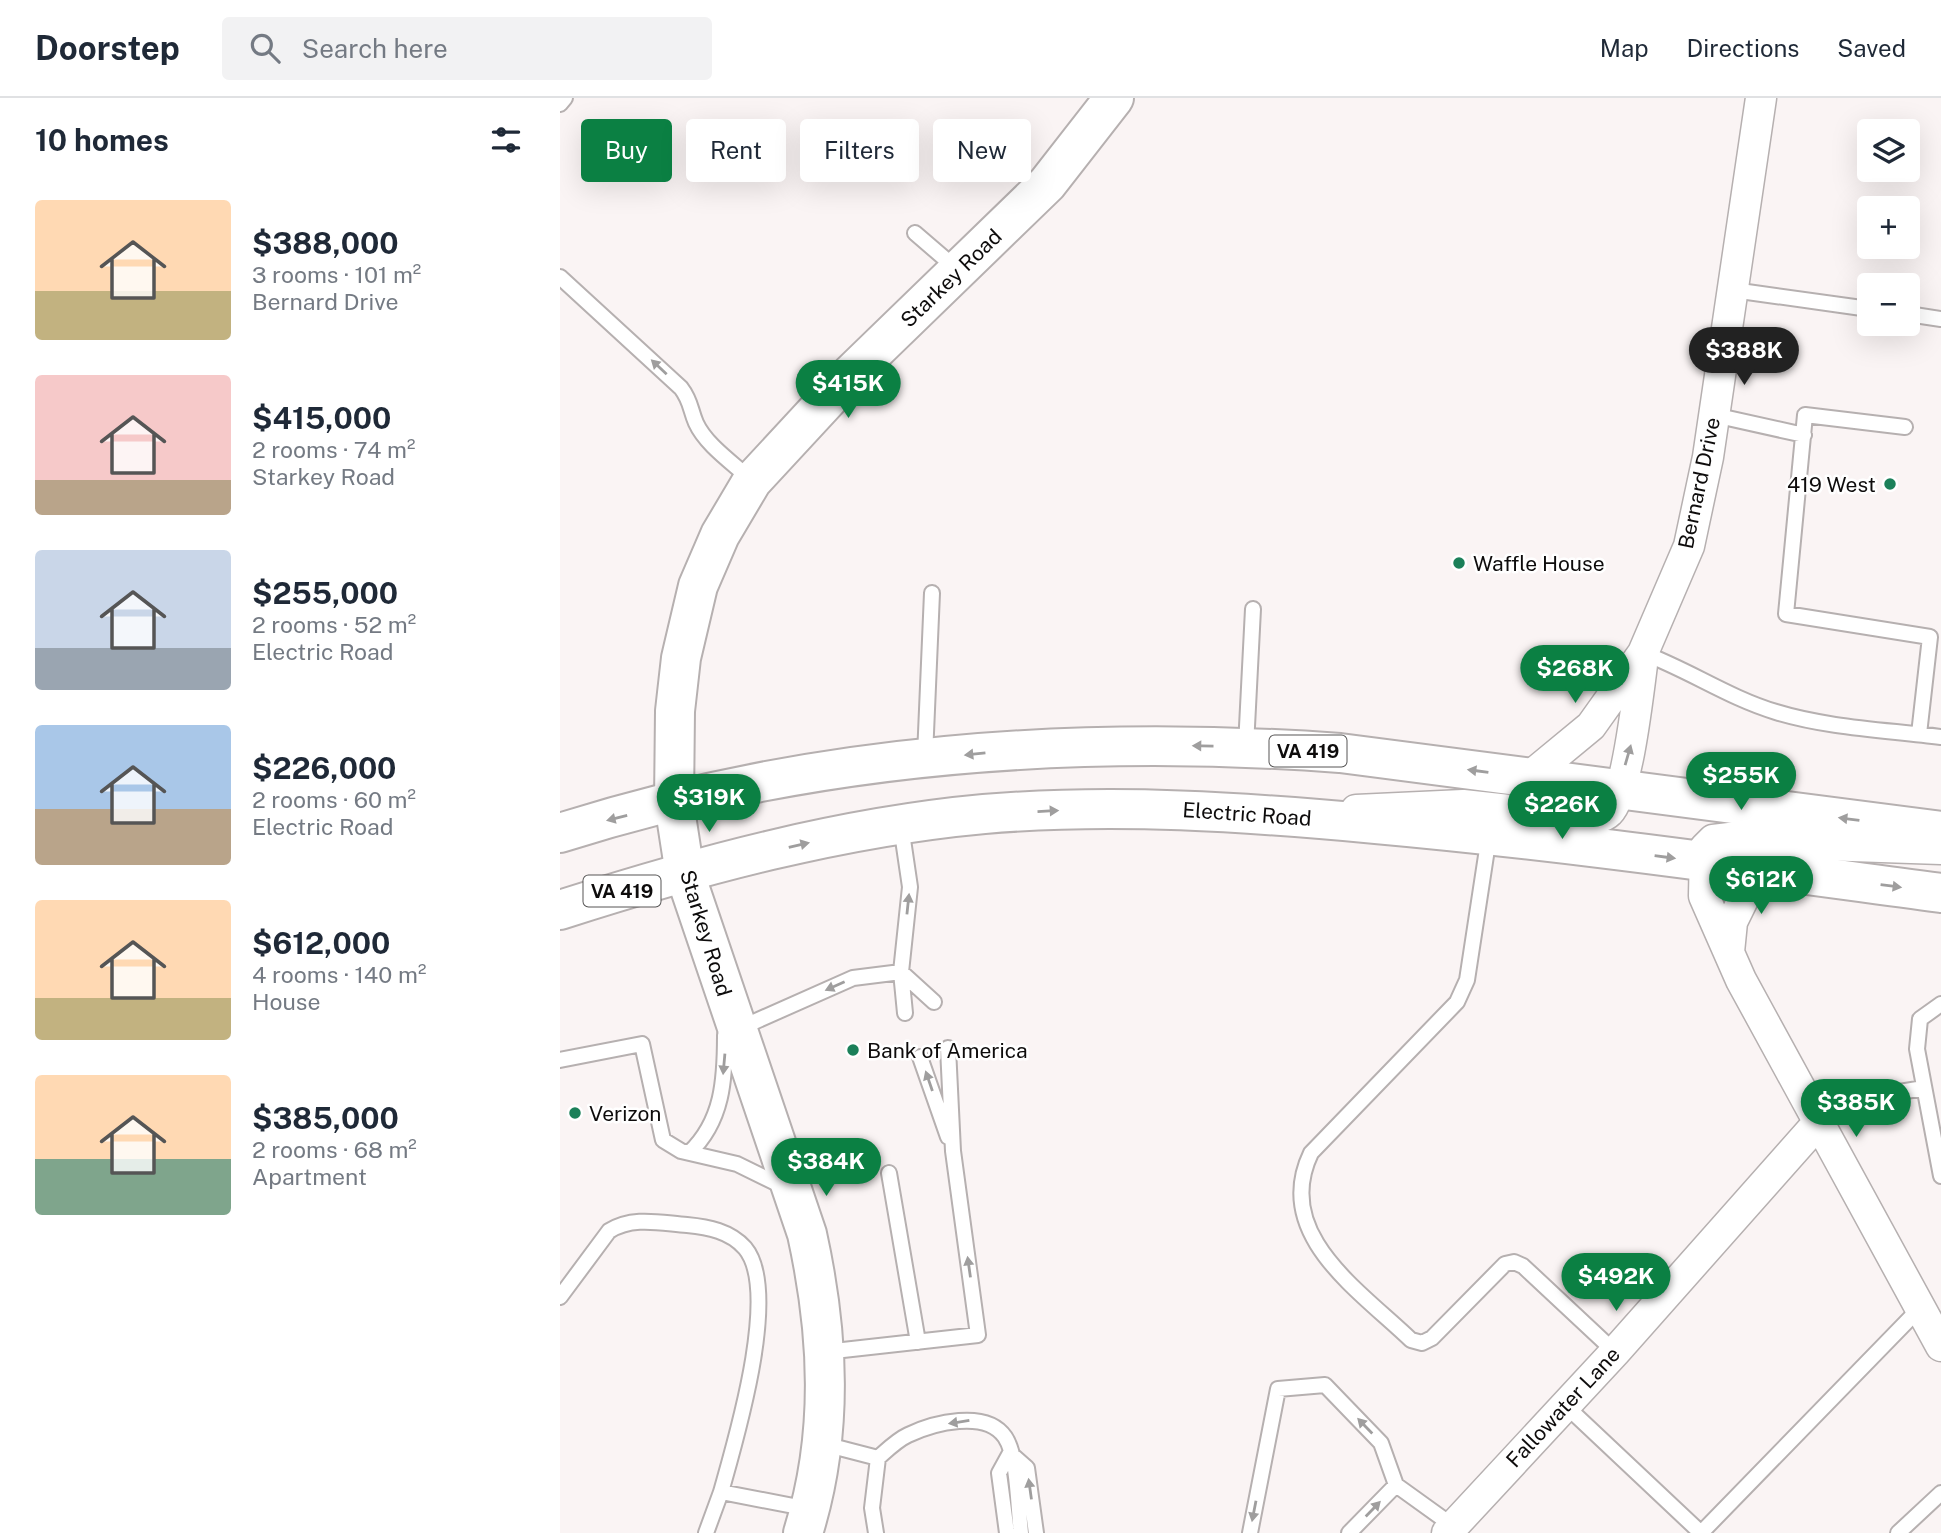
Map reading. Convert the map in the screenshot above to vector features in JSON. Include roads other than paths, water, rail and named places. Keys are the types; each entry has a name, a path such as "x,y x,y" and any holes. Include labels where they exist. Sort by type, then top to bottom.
{"main road":[{"name":"Starkey Road","path":"806,1521 826,1413 825,1352 818,1284 807,1234 685,874 674,803 675,712 681,658 698,586 720,535 752,481 852,373 1047,184 1114,98"},
{"name":"VA 419","path":"560,833 674,803 864,766 995,752 1122,744 1246,746 1340,753 1941,831"},
{"name":"Electric Road","path":"560,910 798,845 901,824 985,814 1068,810 1173,809 1489,834 1941,893"}],"street":[{"name":"Bernard Drive","path":"1528,778 1591,726 1643,653 1689,546 1714,415 1761,98"},
{"name":"Bernard Drive","path":"1310,818 1373,808 1451,804 1597,818 1608,814 1632,741 1643,653"},
{"path":"1941,849 1822,845 1738,837 1713,840 1705,848 1703,862 1704,896 1741,980 1941,1346"},
{"path":"1729,952 1732,922 1758,869"},
{"name":"Fallowater Lane","path":"1450,1530 1615,1352 1818,1123"}],"lane":[{"path":"560,104 565,98"},
{"path":"915,233 959,271"},
{"path":"560,277 681,388 691,401 695,423 706,438 752,481"},
{"path":"1733,290 1857,307"},
{"path":"1920,316 1941,319"},
{"path":"1714,415 1804,435"},
{"path":"1905,427 1805,415 1786,614 1930,637 1919,734"},
{"path":"925,759 932,593"},
{"path":"1246,746 1253,609"},
{"path":"1643,653 1685,670 1733,696 1776,713 1941,737"},
{"path":"901,824 910,887 901,972 905,1013"},
{"path":"1489,834 1467,980 1457,1002 1311,1153 1301,1173 1298,1195 1302,1216 1314,1242 1327,1260 1411,1340 1422,1343 1432,1338 1505,1264 1514,1262 1523,1266 1615,1352"},
{"path":"689,1153 710,1128 720,1104 731,1013 853,978 901,972 934,1002"},
{"path":"1941,1004 1920,1018 1917,1049 1941,1176"},
{"path":"560,1060 642,1044 663,1140 674,1149 737,1164 793,1192"},
{"path":"825,1352 978,1335 953,1151 948,1048"},
{"path":"920,1057 953,1151"},
{"path":"1818,1123 1844,1101 1924,1088"},
{"path":"889,1172 918,1342"},
{"path":"560,1297 609,1231 621,1223 637,1221 710,1227 729,1235 744,1247 754,1262 757,1284 755,1346 748,1394 706,1533"},
{"path":"1565,1405 1701,1533 1920,1308"},
{"path":"1250,1533 1278,1389 1325,1385 1381,1443 1396,1485 1450,1530"},
{"path":"876,1533 872,1508 878,1458 908,1435 973,1420 997,1429 1006,1438 1021,1533"},
{"path":"822,1444 878,1458"},
{"path":"1007,1533 999,1473 1010,1452"},
{"path":"1010,1452 1027,1468 1036,1533"},
{"path":"1349,1533 1396,1485"},
{"path":"720,1492 806,1521"},
{"path":"1898,1533 1941,1493"}],"place":[{"name":"419 West","path":"1890,484"},
{"name":"Waffle House","path":"1459,563"},
{"name":"Bank of America","path":"853,1050"},
{"name":"Verizon","path":"575,1113"}]}
